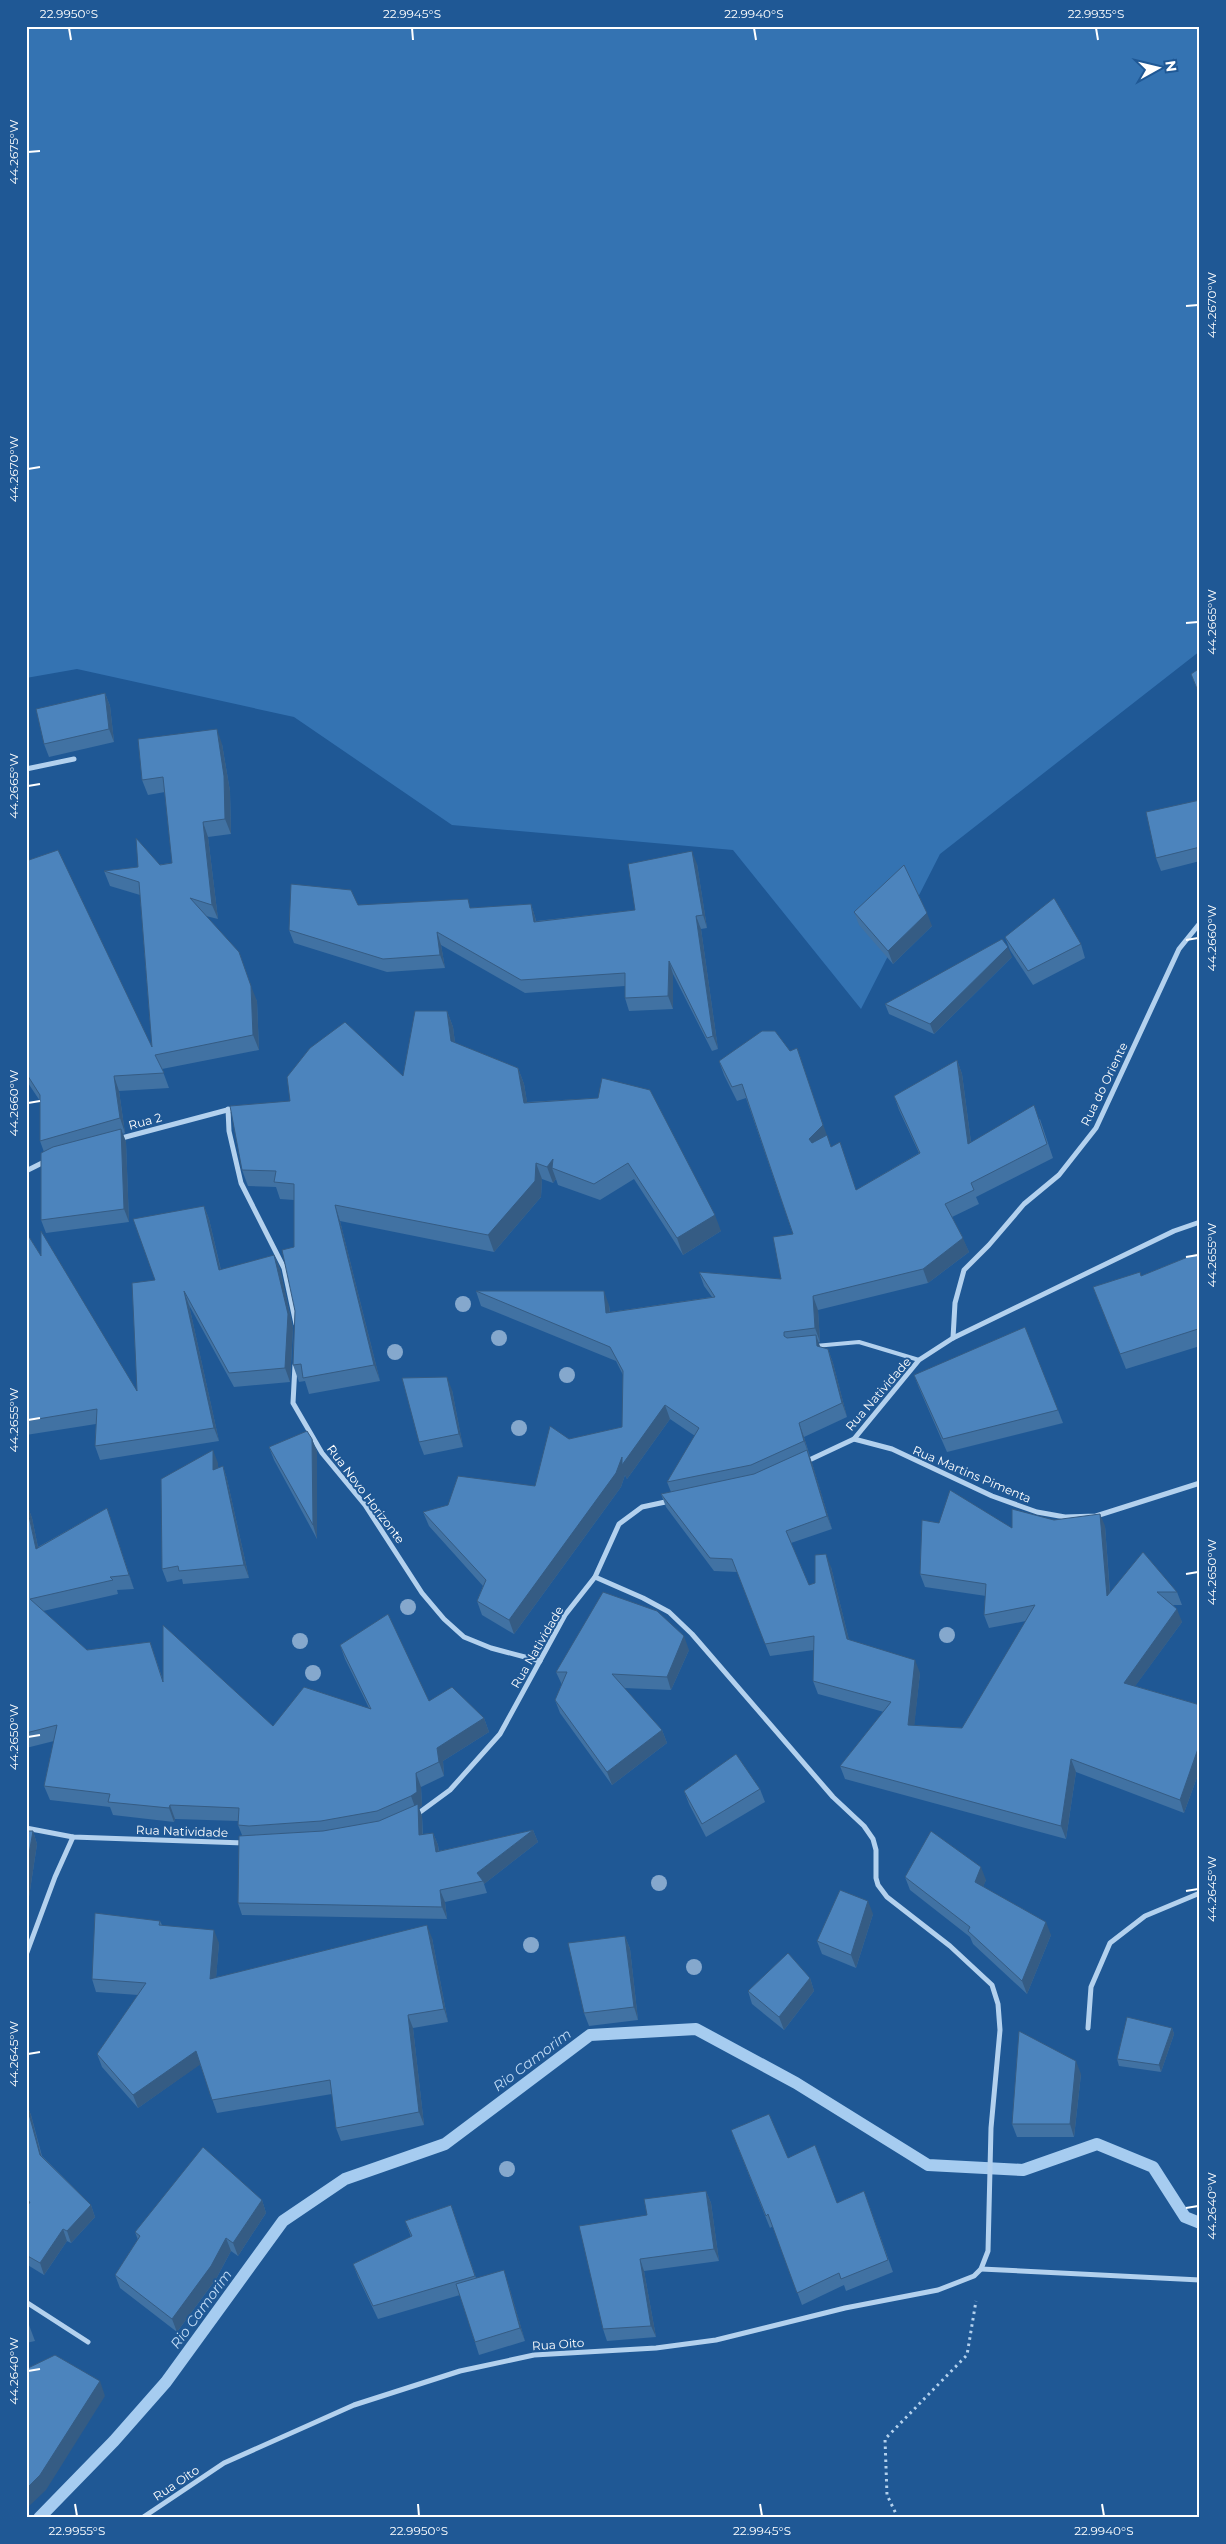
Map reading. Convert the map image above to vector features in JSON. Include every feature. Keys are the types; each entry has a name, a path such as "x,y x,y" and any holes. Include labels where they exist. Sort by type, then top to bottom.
{"street":[{"path":"26,769 74,759"},
{"name":"Rua do Oriente","path":"953,1338 955,1303 964,1270 989,1246 1024,1204 1059,1175 1096,1128 1179,949 1200,923"},
{"name":"Rua 2","path":"114,1140 236,1108"},
{"path":"228,1109 229,1130 242,1183 284,1268 297,1328"},
{"path":"26,1171 49,1160"},
{"name":"Rua Natividade","path":"802,1463 854,1439 920,1360 953,1338 1174,1232 1200,1222"},
{"name":"Rua Novo Horizonte","path":"295,1356 293,1404 322,1453 365,1505 422,1593 444,1619 464,1637 491,1648 540,1661"},
{"name":"Rua Martins Pimenta","path":"854,1439 892,1449 1001,1499 1037,1512 1065,1517 1096,1516 1200,1483"},
{"name":"Rua Natividade","path":"409,1818 418,1814 450,1790 500,1734 565,1615 595,1577 619,1524 642,1507 680,1499"},
{"path":"595,1577 643,1598 669,1612 692,1634 833,1797 864,1826 873,1838 876,1850 876,1878 887,1897 950,1946 992,1985 998,2004 1000,2030 991,2128 988,2251 982,2269 1200,2280"},
{"name":"Rua Natividade","path":"26,1828 73,1837 254,1844"},
{"path":"26,1955 55,1877 73,1837"},
{"path":"1088,2028 1091,1987 1110,1943 1145,1916 1200,1893"},
{"name":"Rua Oito","path":"142,2518 224,2463 354,2405 460,2371 534,2355 656,2348 716,2340 845,2308 938,2290 974,2276 982,2269"},
{"path":"26,2302 88,2342"}],"lane":[{"path":"810,1346 859,1342 920,1360"}],"path":[{"path":"898,2518 887,2495 885,2439 968,2355 982,2269"}],"shaded area":[{"path":"26,26 1200,26 1200,651 940,854 861,1009 733,850 452,825 294,717 77,669 26,678"}],"building":[{"path":"1200,668 1200,696 1191,674"},
{"path":"105,693 109,729 44,744 36,709"},
{"path":"217,729 224,776 225,819 203,822 212,905 190,898 239,952 251,986 253,1035 155,1055 164,1073 114,1076 120,1118 40,1141 40,1095 26,1073 26,861 58,850 152,1047 139,882 104,871 138,867 136,838 160,865 172,863 163,777 142,780 138,739"},
{"path":"1200,800 1200,847 1156,858 1146,812"},
{"path":"692,851 703,915 696,916 713,1036 707,1038 669,961 668,996 625,998 625,973 521,980 437,932 440,955 383,959 289,930 291,884 351,890 358,905 468,899 470,908 531,904 534,922 635,910 628,864"},
{"path":"904,865 927,913 888,951 854,912"},
{"path":"1054,898 1081,944 1028,971 1005,937"},
{"path":"1002,939 1008,947 930,1024 885,1004"},
{"path":"415,1011 447,1011 451,1041 518,1068 524,1103 598,1098 602,1078 650,1090 715,1215 677,1238 628,1163 594,1184 552,1168 553,1159 547,1167 536,1163 535,1181 488,1235 335,1205 374,1365 303,1378 301,1364 293,1365 295,1311 282,1250 294,1247 294,1184 274,1182 276,1171 242,1170 230,1106 290,1101 287,1077 310,1048 345,1022 403,1076"},
{"path":"762,1031 775,1031 790,1051 797,1048 823,1125 809,1139 812,1143 827,1135 831,1147 840,1142 856,1190 920,1153 894,1096 957,1060 968,1144 1034,1105 1047,1144 971,1183 974,1190 945,1204 963,1238 923,1269 813,1296 815,1328 784,1332 784,1336 787,1338 816,1335 817,1346 828,1349 842,1403 799,1423 804,1441 751,1465 667,1482 699,1428 665,1405 622,1465 622,1457 616,1473 509,1620 477,1601 486,1580 423,1512 448,1505 458,1476 535,1486 550,1426 569,1439 622,1427 623,1371 610,1347 476,1291 604,1291 606,1313 715,1297 699,1272 781,1279 773,1237 793,1234 742,1084 732,1087 719,1061"},
{"path":"121,1129 124,1209 41,1220 41,1153 53,1147"},
{"path":"204,1206 219,1270 274,1255 288,1314 285,1368 229,1373 184,1291 214,1428 95,1446 97,1409 26,1421 26,1232 41,1256 41,1231 137,1391 132,1283 155,1280 133,1219"},
{"path":"1200,1252 1200,1338 1198,1329 1120,1354 1093,1287 1140,1272 1141,1276"},
{"path":"1025,1327 1058,1410 943,1439 914,1375"},
{"path":"447,1377 459,1434 419,1442 402,1378"},
{"path":"307,1431 312,1439 313,1525 269,1447"},
{"path":"213,1450 213,1470 223,1466 244,1565 179,1571 178,1566 162,1569 161,1479"},
{"path":"807,1450 827,1516 786,1531 809,1585 815,1583 815,1555 826,1554 847,1639 915,1660 908,1725 962,1728 1035,1605 984,1615 986,1584 920,1574 922,1520 939,1523 950,1490 1012,1528 1012,1509 1054,1520 1100,1514 1107,1596 1143,1552 1177,1592 1157,1592 1177,1609 1124,1683 1200,1705 1200,1743 1180,1800 1071,1759 1061,1826 840,1766 891,1702 813,1681 814,1636 765,1644 732,1559 710,1558 661,1494 754,1474"},
{"path":"26,1502 36,1549 107,1508 129,1575 110,1577 113,1580 30,1599 87,1650 150,1642 163,1682 163,1625 273,1726 304,1687 371,1709 340,1645 388,1614 429,1701 452,1687 484,1718 437,1748 439,1762 416,1773 417,1792 411,1796 377,1811 321,1821 249,1826 238,1825 239,1808 170,1805 169,1808 108,1802 110,1794 44,1786 57,1725 26,1733"},
{"path":"603,1592 657,1611 684,1636 667,1677 612,1674 662,1730 607,1772 555,1700 567,1672 556,1672"},
{"path":"736,1754 760,1789 702,1824 684,1791"},
{"path":"418,1804 419,1835 433,1833 436,1852 533,1830 477,1873 483,1881 440,1890 442,1907 238,1903 239,1836 323,1831 379,1821"},
{"path":"26,1831 33,1831 26,1871"},
{"path":"931,1831 981,1867 975,1882 1046,1922 1022,1981 968,1931 970,1927 905,1877"},
{"path":"840,1890 868,1901 851,1955 817,1941"},
{"path":"95,1913 160,1921 159,1925 214,1930 210,1979 427,1925 444,2009 408,2015 419,2112 336,2128 330,2080 212,2100 196,2051 133,2095 97,2054 146,1983 92,1979"},
{"path":"625,1936 634,2007 584,2013 568,1943"},
{"path":"788,1953 810,1978 779,2017 748,1991"},
{"path":"1127,2017 1172,2028 1159,2065 1117,2059"},
{"path":"1019,2031 1076,2061 1070,2124 1012,2124"},
{"path":"26,2103 40,2155 91,2205 67,2231 63,2229 40,2263 26,2255 26,2208 30,2202 26,2201"},
{"path":"769,2114 788,2158 815,2145 837,2203 864,2191 888,2260 841,2279 839,2273 797,2293 768,2214 766,2216 731,2130"},
{"path":"203,2147 262,2200 233,2243 226,2238 211,2266 172,2319 115,2275 140,2236 135,2232"},
{"path":"706,2191 714,2249 640,2259 651,2326 603,2329 579,2226 647,2215 644,2199"},
{"path":"451,2205 475,2276 373,2306 353,2264 412,2236 405,2221"},
{"path":"504,2270 520,2328 475,2342 456,2284"},
{"path":"55,2355 100,2381 40,2475 26,2489 26,2369"}],"waterway":[{"name":"Rio Camorim","path":"39,2518 114,2441 166,2382 283,2221 345,2179 445,2144 590,2035 696,2029 796,2083 928,2165 1023,2170 1097,2144 1153,2167 1185,2217 1200,2223"}]}
